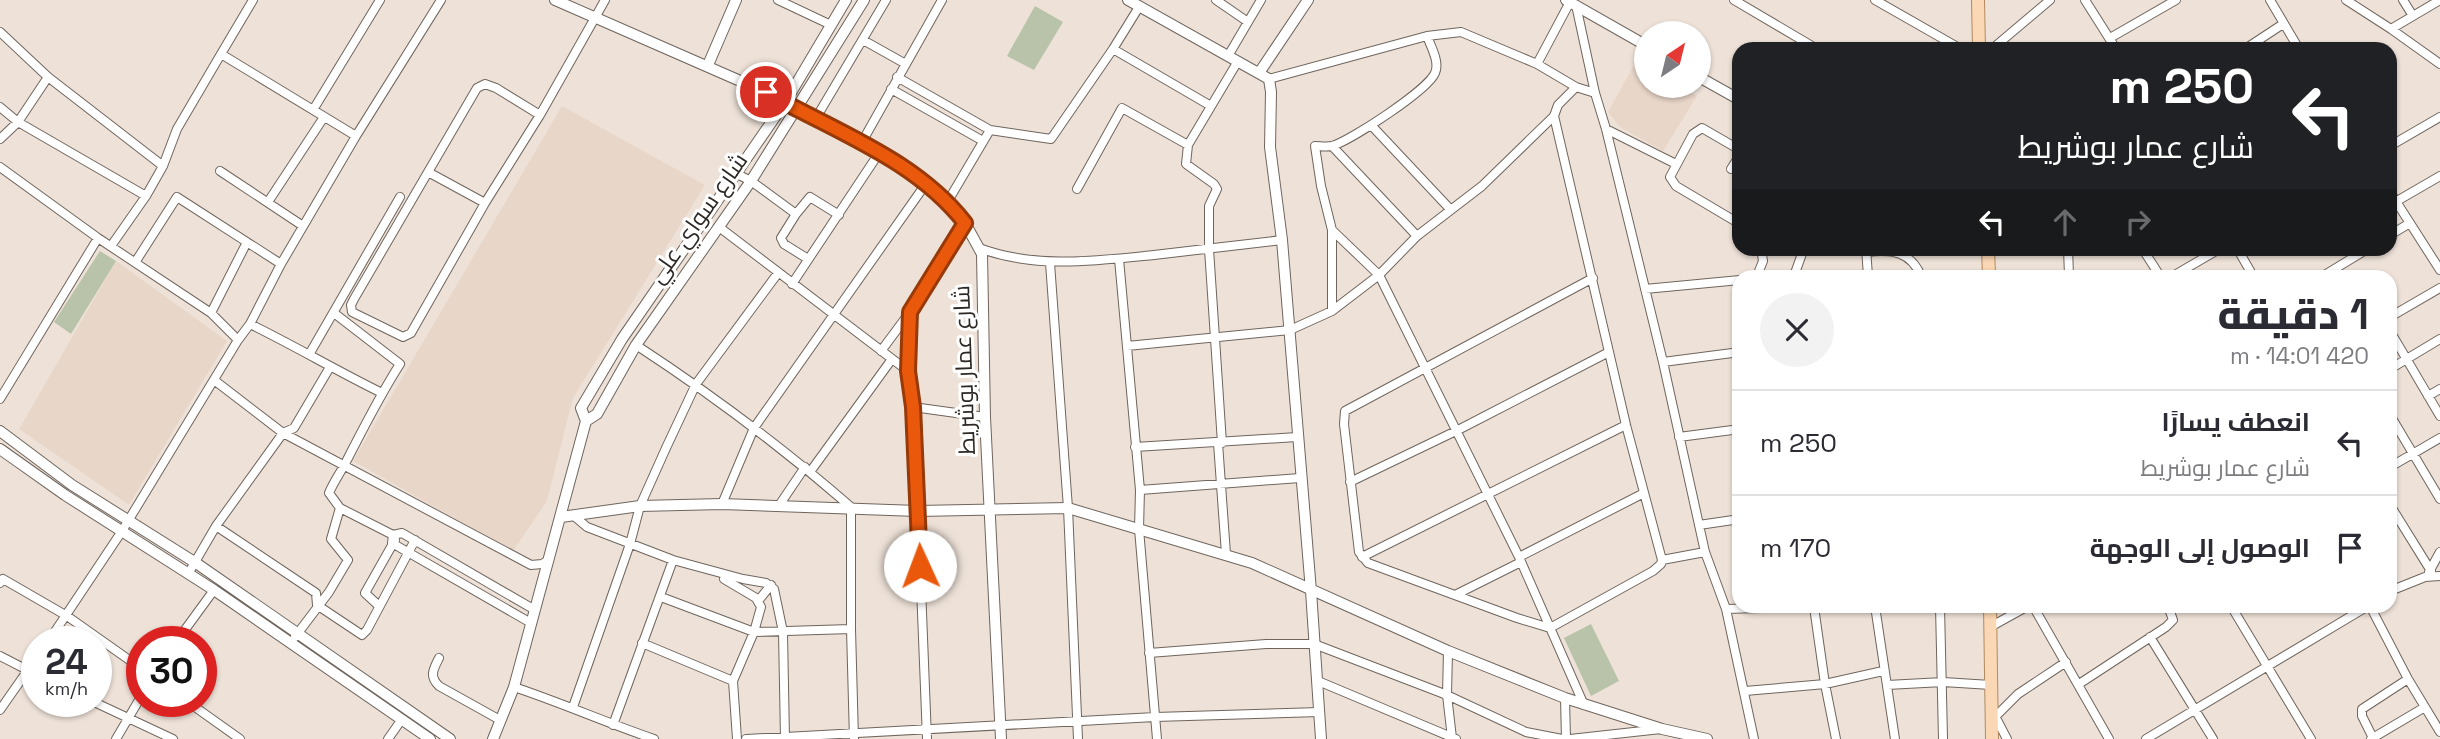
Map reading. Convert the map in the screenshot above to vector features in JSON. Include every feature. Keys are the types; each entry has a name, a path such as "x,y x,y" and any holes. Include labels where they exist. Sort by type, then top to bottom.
{"main road":[{"path":"1978,0 1979,42"},
{"path":"1990,613 1991,685 1994,714 2001,737"}],"street":[{"path":"111,246 146,196 163,166 177,129 253,0"},
{"path":"313,110 380,0"},
{"path":"60,626 129,520 250,324 281,264 356,136 441,0"},
{"name":"شارع عمار بوشريط","path":"555,0 579,4 597,16 786,101 862,142 913,173 948,201 965,223 982,254 985,417 1001,739"},
{"path":"540,115 496,88 489,85 480,86 351,305 352,312 403,337 411,333 485,203 540,115 605,0"},
{"path":"708,65 736,0"},
{"path":"778,0 831,25"},
{"name":"شارع سواي علي","path":"494,739 499,720 514,687 561,517 586,422 582,408 622,339 786,101 846,0"},
{"name":"شارع سواي علي","path":"586,422 597,414 636,345 751,181 864,0"},
{"path":"816,118 886,0"},
{"path":"862,142 942,0"},
{"path":"1128,0 1264,76 1271,92 1270,147 1290,330 1321,739"},
{"path":"1216,0 1248,22"},
{"path":"1226,554 1209,249 1209,206 1217,189 1186,164 1188,145 1211,106 1248,22 1261,0"},
{"path":"1264,76 1308,0"},
{"path":"1734,0 1805,42"},
{"path":"1875,0 1949,42"},
{"path":"2000,42 2050,0"},
{"path":"2085,0 2112,42"},
{"path":"2109,38 2176,0"},
{"path":"2270,0 2295,42"},
{"path":"2346,0 2440,64"},
{"path":"2403,0 2413,16"},
{"path":"2391,29 2440,0"},
{"path":"1570,2 1634,39"},
{"path":"1537,64 1570,2"},
{"path":"1570,2 1606,129 1663,362 1704,552 1726,609 1754,739"},
{"path":"897,77 990,130 1051,139 1139,7"},
{"path":"2256,42 2283,24"},
{"path":"0,32 48,77 163,166"},
{"path":"1264,76 1427,36 1452,33 1470,34 1537,64 1576,87 1595,93"},
{"path":"1332,311 1332,230 1315,146 1332,146 1370,125 1426,86 1435,75 1437,67 1427,36"},
{"path":"863,40 904,64"},
{"path":"1113,49 1211,106"},
{"path":"221,54 356,136"},
{"path":"0,139 18,122 48,77"},
{"path":"1712,84 1732,96"},
{"path":"1127,346 1290,330 1332,311 1379,275 1417,236 1482,186 1554,116 1558,105 1576,87"},
{"path":"891,89 983,141"},
{"path":"0,107 18,122 146,196"},
{"path":"1077,189 1122,108 1188,145"},
{"path":"1554,116 1593,278 1626,425 1662,560 1661,564 1550,628 1507,615 1457,594 1368,563 1362,557 1358,545 1344,424 1345,411 1593,278"},
{"path":"268,202 324,117"},
{"path":"2397,142 2440,117"},
{"path":"1370,125 1450,209"},
{"path":"1732,148 1702,128 1693,134 1670,177 1676,186 1732,220"},
{"path":"1606,129 1676,164"},
{"path":"948,201 990,130"},
{"path":"1332,146 1417,236"},
{"path":"792,284 879,153"},
{"path":"0,167 98,238 211,313 238,340"},
{"path":"220,171 303,226"},
{"path":"428,172 485,203"},
{"path":"737,174 796,214"},
{"path":"2440,176 2397,201 2440,270"},
{"path":"722,504 754,428 925,185"},
{"path":"136,261 177,197 281,264"},
{"path":"310,354 400,197"},
{"path":"808,259 785,244 781,238 796,214 810,197 839,215"},
{"path":"881,351 910,312 965,223"},
{"path":"2397,231 2410,223"},
{"path":"719,227 908,371"},
{"path":"1332,230 1379,275 1520,559 1584,705"},
{"path":"0,400 98,238"},
{"path":"979,248 999,256 1050,263 1119,259 1282,240"},
{"path":"211,313 247,242"},
{"path":"1907,256 1918,270"},
{"path":"2183,270 2207,256"},
{"path":"2333,270 2356,256"},
{"path":"1119,259 1140,491 1139,529 1157,739"},
{"path":"1050,263 1068,508 1078,739"},
{"path":"573,707 631,544 640,506 696,384 778,273"},
{"path":"1645,289 1732,281"},
{"path":"2397,313 2440,288"},
{"path":"910,312 908,371 913,407 927,734"},
{"path":"334,313 400,364 329,493 340,508 396,537 415,540 535,610"},
{"path":"250,324 382,393"},
{"path":"2397,365 2440,339"},
{"path":"2397,343 2440,416"},
{"path":"636,345 696,384 808,469 851,507 850,629 854,736"},
{"path":"1350,482 1609,352"},
{"path":"1663,362 1732,353"},
{"path":"780,505 892,359"},
{"path":"188,574 216,526 283,433 294,428 330,367"},
{"path":"215,380 283,433 531,565 549,560"},
{"path":"2428,396 2440,389"},
{"path":"913,407 985,417"},
{"path":"1362,557 1626,425"},
{"path":"2397,427 2440,499"},
{"path":"1679,437 1732,430"},
{"path":"0,431 68,490 122,531 295,638 450,739"},
{"path":"1135,447 1297,437"},
{"path":"2397,463 2440,438"},
{"path":"0,449 68,490 129,520 195,563 430,739"},
{"path":"1140,491 1300,478"},
{"path":"1457,594 1644,493"},
{"path":"561,517 640,506 722,504 918,511 1068,508 1252,563 1448,651 1565,698 1662,729 1707,739"},
{"path":"295,638 329,592 348,560 331,540 340,508"},
{"path":"574,516 587,527 673,560 771,585 778,598 783,632 785,738"},
{"path":"2397,518 2428,574"},
{"path":"1699,524 1732,520"},
{"path":"216,526 316,593 317,605"},
{"path":"396,537 407,552 531,623"},
{"path":"379,606 365,593 396,537"},
{"path":"317,605 362,635 367,631 415,540"},
{"path":"1662,560 1704,552"},
{"path":"2428,574 2440,552"},
{"path":"613,725 673,560"},
{"path":"706,570 736,584 758,601 761,607 754,632 733,681 737,739"},
{"path":"2397,588 2428,574 2440,576"},
{"path":"0,583 3,579 67,616 126,657"},
{"path":"758,601 771,585"},
{"path":"188,626 214,590"},
{"path":"661,597 754,632 850,629"},
{"path":"1726,609 1732,609"},
{"path":"1822,613 1825,684 1836,739"},
{"path":"1876,613 1895,739"},
{"path":"1940,613 1943,739"},
{"path":"1990,627 2017,613"},
{"path":"2035,613 2109,739"},
{"path":"2079,684 2173,620 2170,613"},
{"path":"2235,613 2311,739"},
{"path":"2146,739 2357,613"},
{"path":"2373,613 2440,732"},
{"path":"2150,637 2213,739"},
{"path":"642,643 733,681"},
{"path":"1149,653 1266,644 1314,644 1447,695 1525,732 1566,739 1662,729"},
{"path":"1448,651 1447,695 1453,738"},
{"path":"0,656 21,668"},
{"path":"439,658 432,672 433,680 499,720"},
{"path":"1994,714 2066,662"},
{"path":"1745,691 1825,684 1883,671"},
{"path":"2408,679 2362,709 2362,716 2372,739 2425,707"},
{"path":"0,710 21,680"},
{"path":"1318,681 1453,738"},
{"path":"1887,685 1943,682 1991,685"},
{"path":"514,687 654,739"},
{"path":"1565,698 1566,739"},
{"path":"112,710 173,739"},
{"path":"746,739 927,734 1000,726 1155,717 1321,712"},
{"path":"209,717 240,739"},
{"path":"116,739 130,718"},
{"path":"388,739 402,719"}],"shaded area":[{"path":"1634,65 1634,98 1696,98 1663,151 1620,127 1608,112"},
{"path":"562,106 705,185 573,398 547,501 513,551 353,461"},
{"path":"116,261 227,341 129,505 19,429"}],"green space":[{"path":"1035,6 1063,22 1034,70 1007,56"},
{"path":"100,251 116,261 71,334 54,322"},
{"path":"1591,624 1619,681 1591,696 1564,638"}],"route":[{"path":"766,92 862,142 913,173 948,201 965,223 910,312 908,371 913,407 920,566"}]}
